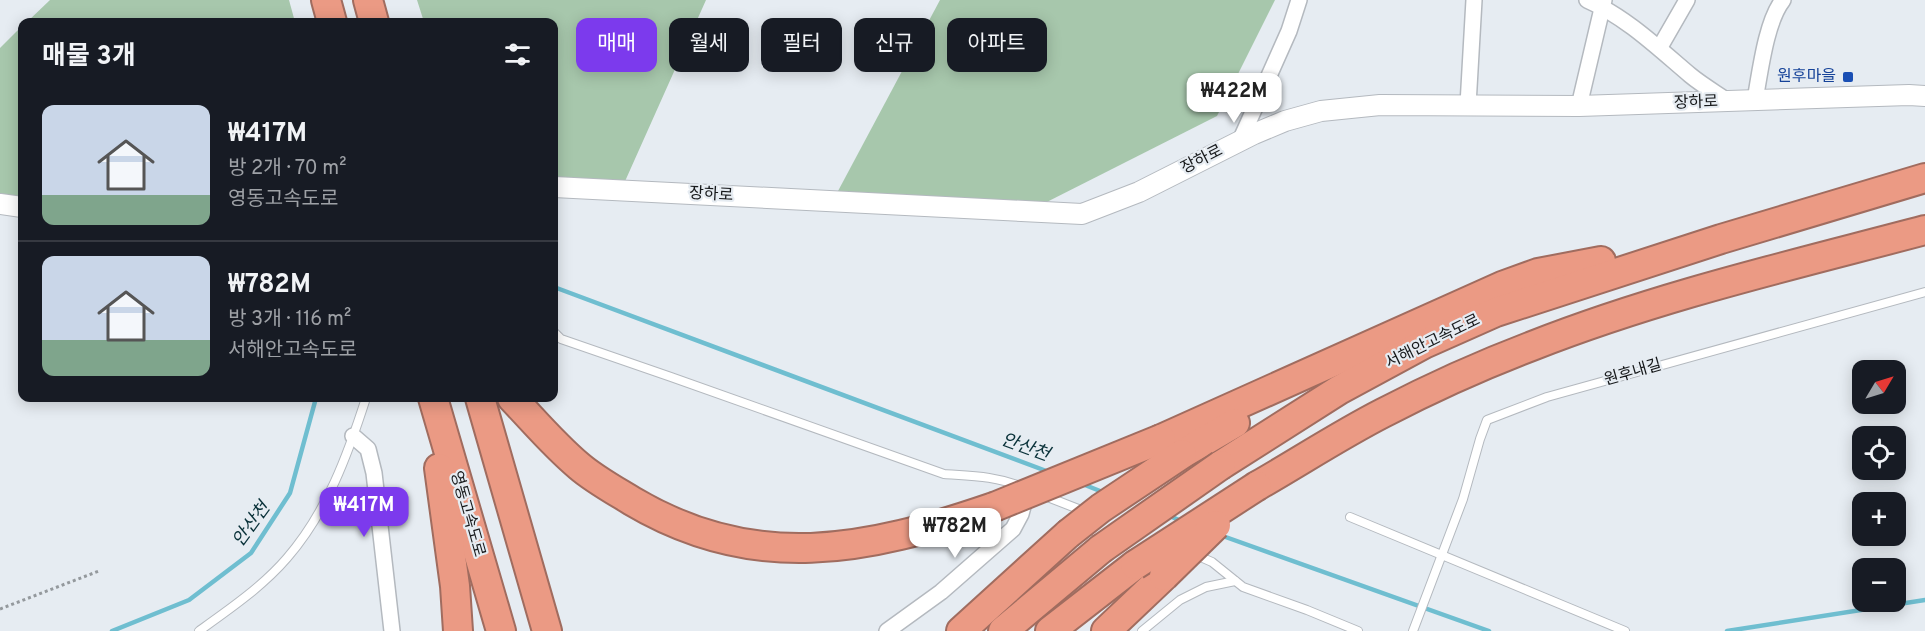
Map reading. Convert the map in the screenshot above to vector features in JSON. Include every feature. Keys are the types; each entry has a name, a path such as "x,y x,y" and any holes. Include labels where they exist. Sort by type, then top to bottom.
{"highway":[{"path":"326,0 331,18"},
{"path":"368,0 373,18"},
{"name":"서해안고속도로","path":"1003,631 1101,549 1221,465 1339,390 1424,344 1499,299 1535,286 1721,239 1925,178"},
{"path":"1050,631 1135,565 1257,486 1382,413 1474,370 1533,345 1695,291 1925,230"},
{"path":"516,402 580,467 646,509 686,528 730,541 777,547 816,548 862,544 941,525 1172,446 1499,299"},
{"path":"432,402 455,586 458,631"},
{"name":"영동고속도로","path":"432,402 501,631"},
{"path":"481,402 547,631"},
{"path":"962,631 1068,534 1172,446"},
{"path":"1106,631 1257,486"}],"street":[{"path":"1240,141 1290,31 1299,0"},
{"path":"1468,105 1474,0"},
{"path":"1587,0 1604,3 1660,47 1691,77 1729,102"},
{"path":"1660,47 1688,0"},
{"path":"1755,100 1769,32 1783,0"},
{"path":"1579,106 1604,3"},
{"name":"장하로","path":"558,187 1082,214 1139,192 1285,121 1321,111 1380,105 1579,106 1925,96"},
{"path":"0,204 18,206"},
{"path":"353,436 368,449 374,473 392,631"},
{"path":"887,631 941,592 1013,529 1021,514 1027,489"}],"lane":[{"name":"원후내길","path":"1440,559 1463,499 1479,439 1487,420 1547,397 1925,291"},
{"path":"558,336 561,339 944,474 1006,480 1099,517"},
{"path":"199,631 228,610 286,559 302,539 326,498 346,456 365,402"},
{"path":"1350,517 1440,559 1625,631"},
{"path":"1121,525 1143,533"},
{"path":"1153,537 1175,545"},
{"path":"1184,549 1212,562 1243,587 1358,631"},
{"path":"1413,631 1440,559"},
{"path":"1142,631 1180,600 1206,587 1235,581"}],"path":[{"path":"0,609 99,571"}],"green space":[{"path":"50,0 289,0 294,18 31,18"},
{"path":"417,0 706,0 698,18 669,18 669,72 674,72 622,188 558,180 558,18 423,18"},
{"path":"940,0 1275,0 1217,116 1029,211 830,206 902,72 935,72 935,18 930,18"},
{"path":"18,30 18,204 0,202 0,48"}],"waterway":[{"name":"안산천","path":"558,288 1049,472"},
{"name":"안산천","path":"112,631 189,600 251,553 290,493 315,402"},
{"name":"안산천","path":"1080,483 1105,493"},
{"name":"안산천","path":"1167,515 1184,522"},
{"name":"안산천","path":"1220,535 1489,631"},
{"path":"1727,631 1925,600"}],"place":[{"name":"원후마을","path":"1848,77"}]}
